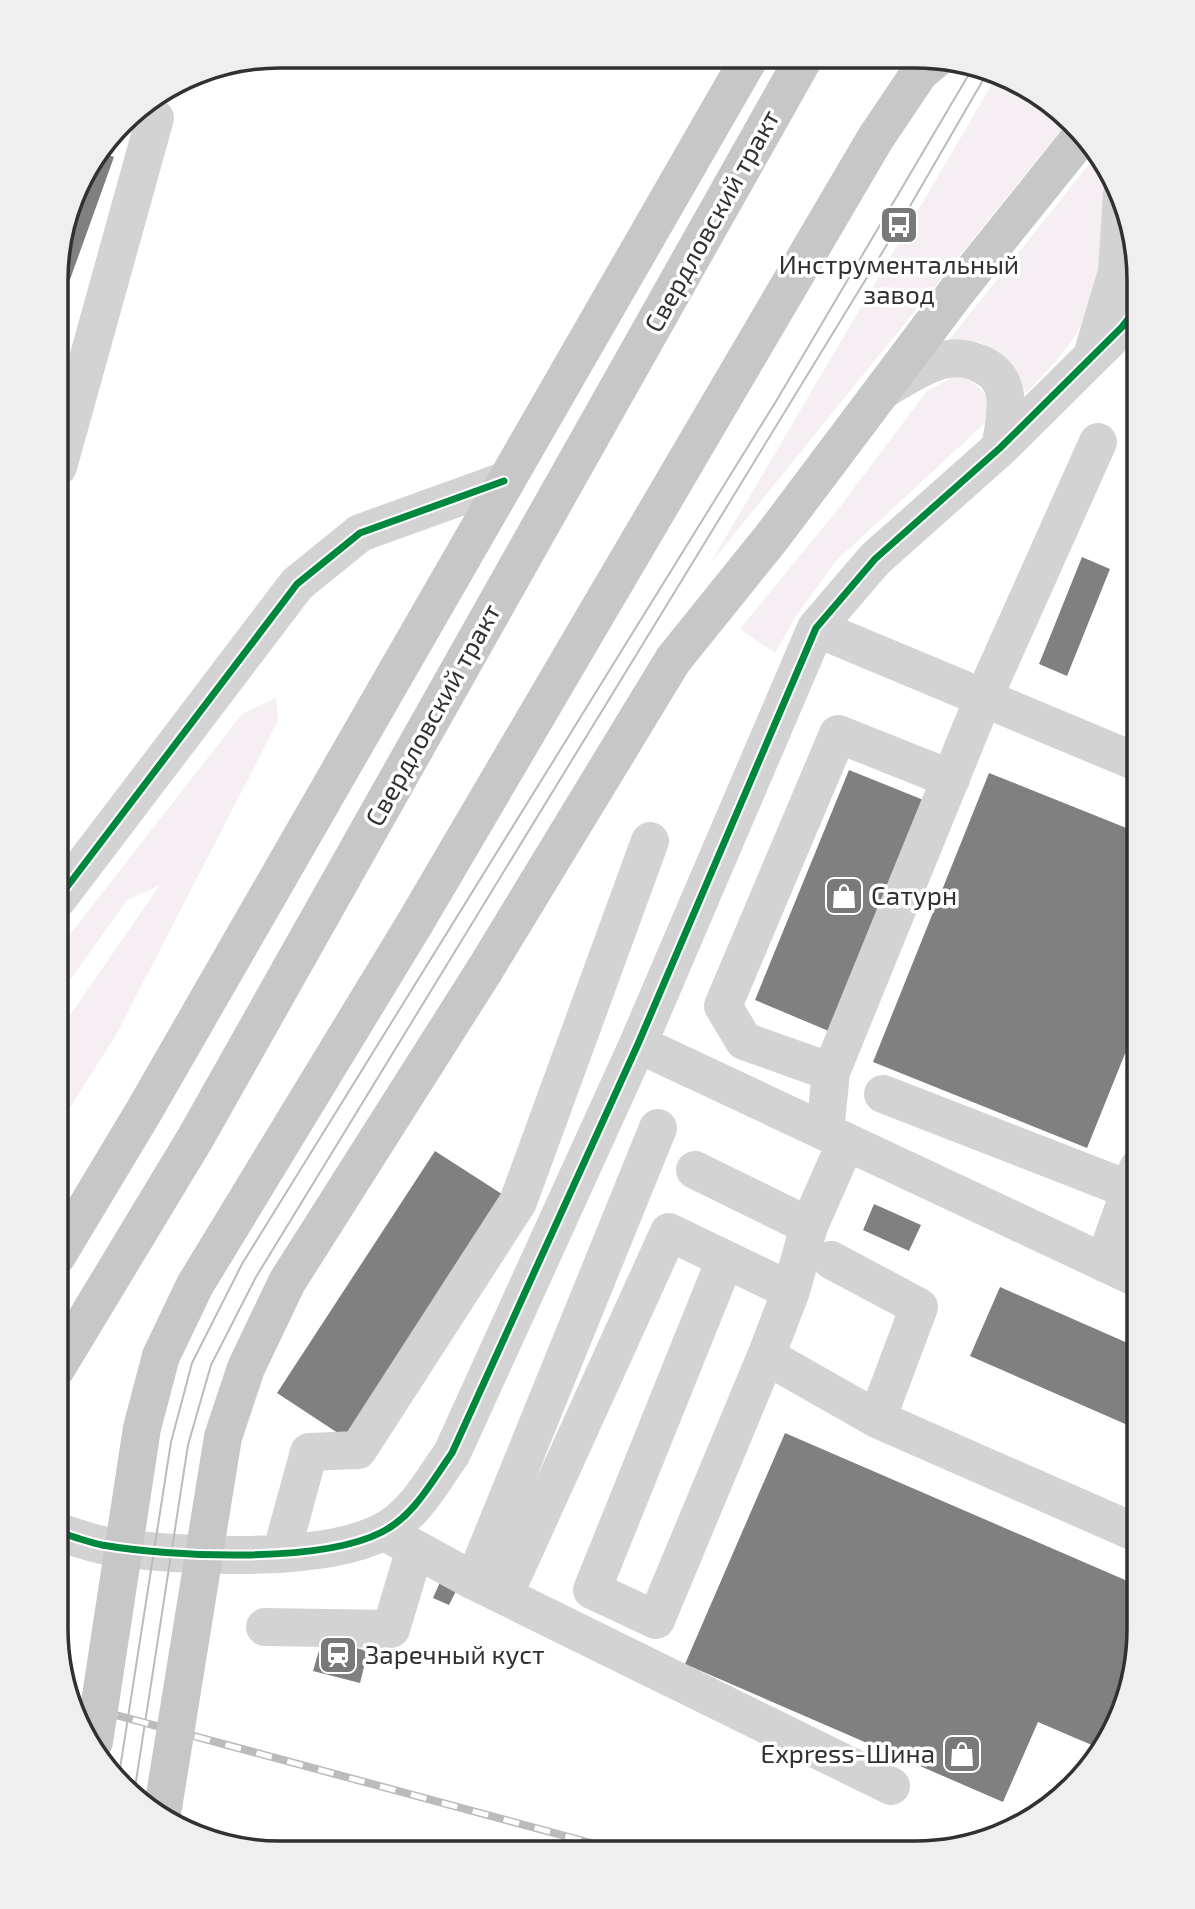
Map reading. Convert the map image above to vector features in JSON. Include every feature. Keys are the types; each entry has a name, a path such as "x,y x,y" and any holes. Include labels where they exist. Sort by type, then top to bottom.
{"main road":[{"name":"Свердловский тракт","path":"68,1238 144,1111 743,68"},
{"name":"Свердловский тракт","path":"68,1349 196,1137 798,68"},
{"path":"96,1732 142,1427 161,1356 195,1284 415,923 875,139 924,69"},
{"path":"163,1805 223,1437 246,1368 287,1282 484,971 673,660 772,537 957,290 1076,143"}],"street":[{"path":"68,431 155,118 149,114"},
{"path":"1092,357 1117,271 1120,225"},
{"path":"265,1627 391,1629 399,1540 414,1507 452,1453 638,1044 816,628 874,559 1000,448 1127,318"},
{"path":"883,390 934,362 947,359 961,356 988,367 1004,384 1007,409 1000,448"},
{"path":"725,1260 592,1590 656,1620 791,1291 836,1137 831,1072 983,699 1098,442"},
{"path":"68,886 297,584 360,533 504,481"},
{"path":"816,628 1127,758"},
{"path":"831,1072 744,1041 723,1006 838,734 951,779"},
{"path":"281,1554 309,1452 358,1450 518,1202 650,841"},
{"path":"638,1044 1126,1273"},
{"path":"883,1094 1126,1175"},
{"path":"489,1587 578,1324 658,1128"},
{"path":"695,1170 809,1226"},
{"path":"1104,1262 1126,1199"},
{"path":"489,1587 619,1339 669,1232 791,1291"},
{"path":"831,1260 919,1307 877,1419"},
{"path":"578,1324 619,1339"},
{"path":"766,1356 877,1419 1126,1528"},
{"path":"71,1536 101,1545 281,1554 352,1543 399,1540 891,1786"}],"shaded area":[{"path":"993,83 1044,112 1063,128 710,564"},
{"path":"1090,162 1107,196 1105,245 1094,293 1086,314 1072,340 1053,364 1026,393 1013,369 996,352 975,342 948,341"},
{"path":"955,376 976,385 987,397 990,403 984,424 836,561 798,613 775,653 740,629 839,508 927,391"},
{"path":"276,698 278,721 116,1035 68,1111 68,1018 160,885 127,900 68,983 68,937 242,714"}],"building":[{"path":"109,155 114,157 68,285 70,252 79,212 104,162"},
{"path":"1082,557 1110,569 1067,676 1039,664"},
{"path":"849,770 926,801 831,1032 755,1000"},
{"path":"989,773 1127,828 1126,1050 1087,1148 873,1062"},
{"path":"435,1151 508,1198 350,1441 277,1393"},
{"path":"874,1204 921,1225 909,1251 863,1230"},
{"path":"1000,1287 1126,1342 1126,1424 970,1356"},
{"path":"785,1433 1126,1580 1123,1670 1105,1723 1092,1745 1038,1722 1003,1802 685,1664"},
{"path":"441,1580 458,1587 449,1605 433,1598"},
{"path":"322,1640 368,1651 360,1683 313,1671"}],"tram line":[{"path":"120,1768 171,1442 192,1363 242,1264 778,398 969,75"},
{"path":"136,1784 188,1445 211,1365 256,1277 899,225 983,80"}],"railway":[{"path":"83,1706 584,1841"}],"cycle path":[{"path":"68,1535 96,1544 166,1553 284,1553 355,1542 382,1532 404,1517 413,1507 452,1453 638,1044 816,628 875,559 1000,448 1127,321"},
{"path":"68,886 297,584 360,533 504,481"}],"place":[{"name":"Инструментальный завод","path":"899,225"},
{"name":"Сатурн","path":"844,896"},
{"name":"Заречный куст","path":"338,1655"},
{"name":"Express-Шина","path":"962,1754"}]}
